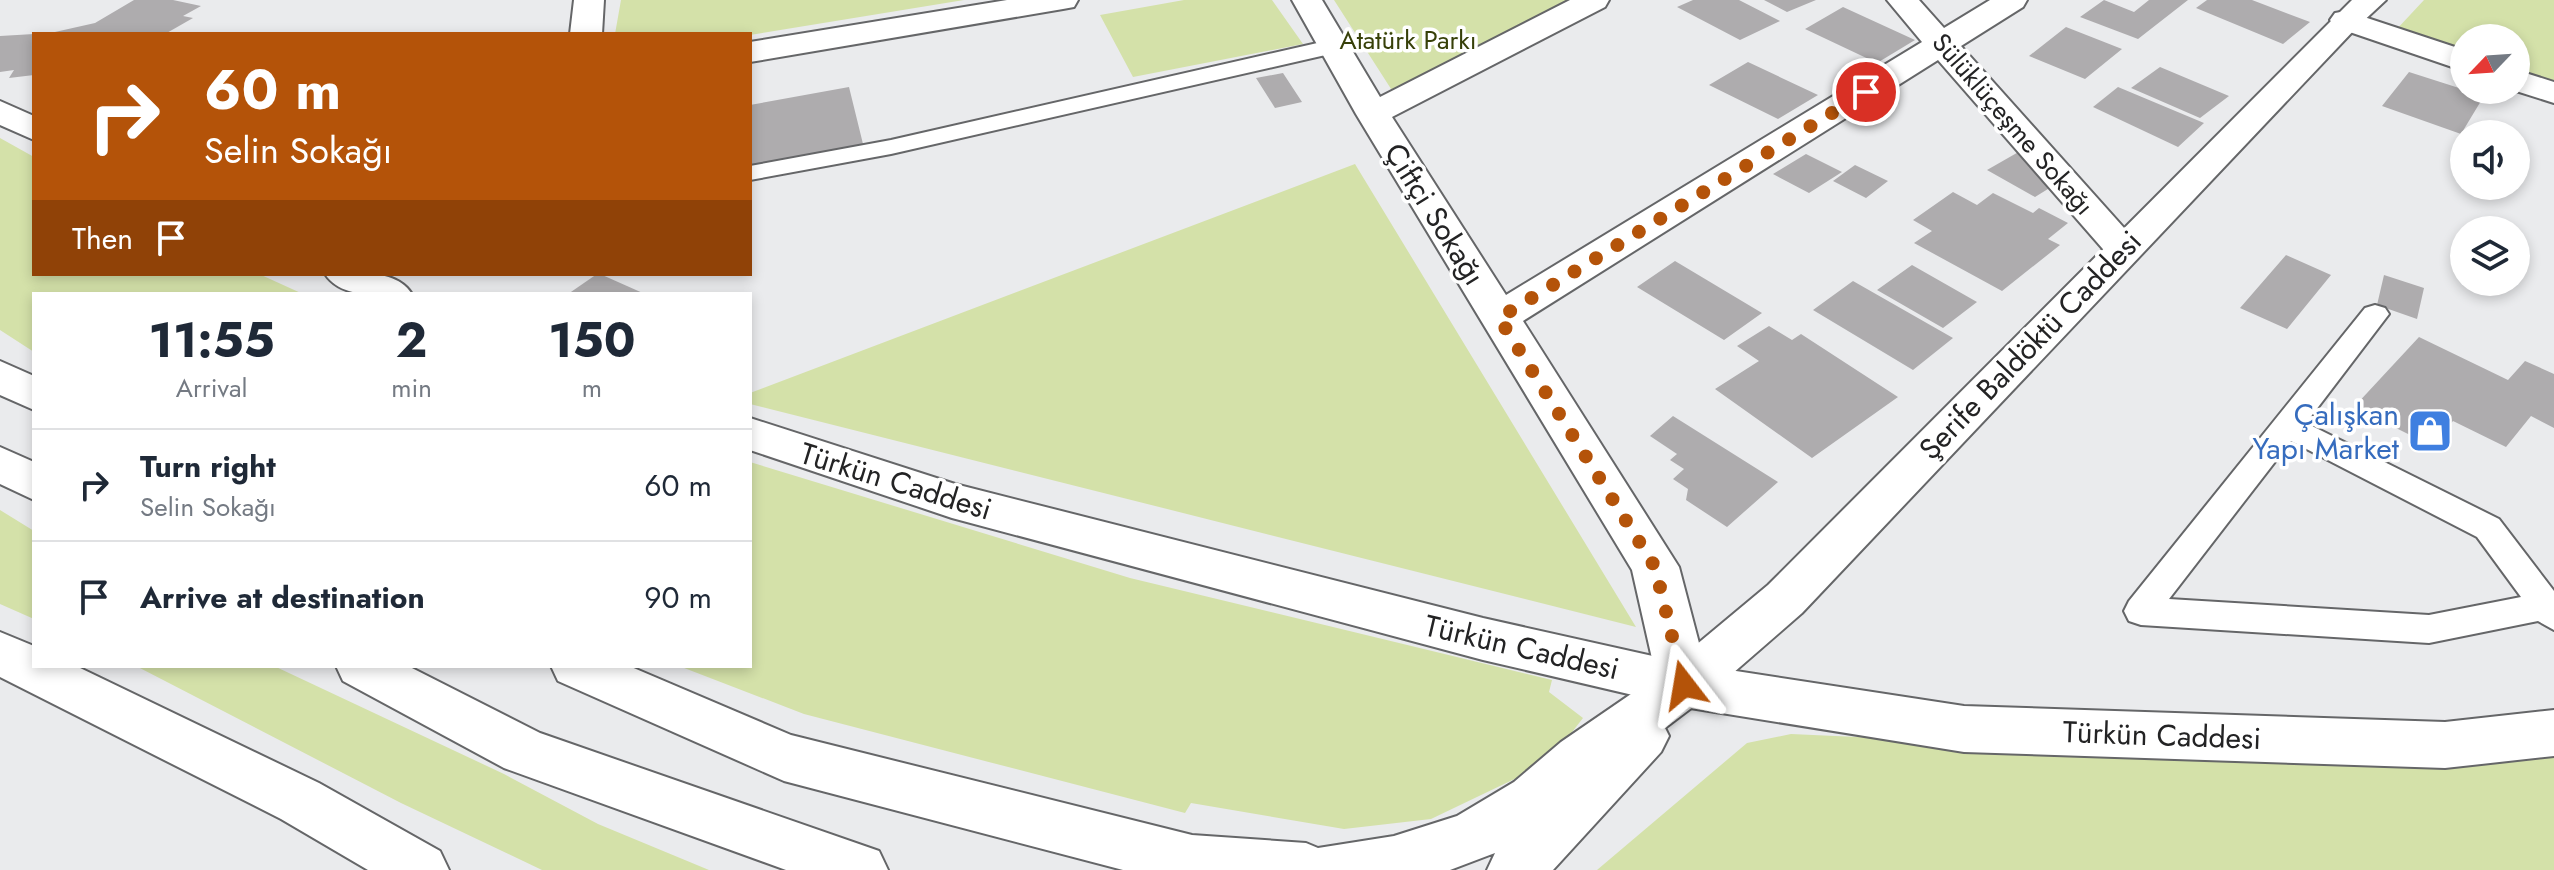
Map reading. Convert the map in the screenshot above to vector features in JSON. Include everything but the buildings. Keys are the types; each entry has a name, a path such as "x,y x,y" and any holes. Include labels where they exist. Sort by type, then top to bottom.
{"main road":[{"path":"586,32 589,0"},
{"path":"752,52 1063,0"},
{"name":"Çiftçi Sokağı","path":"1307,0 1373,114 1655,567 1684,685"},
{"path":"1373,114 1594,0"},
{"name":"Sülüklüçeşme Sokağı","path":"1902,0 2123,248"},
{"path":"1499,318 2012,0"},
{"path":"2359,10 2450,54"},
{"name":"Şerife Baldöktü Caddesi","path":"1684,685 1785,599 2123,248 2359,10"},
{"path":"2530,85 2554,93"},
{"path":"0,111 32,129"},
{"path":"350,276 387,292"},
{"path":"0,376 32,394"},
{"name":"Türkün Caddesi","path":"752,435 952,501 1483,639 1684,685 1964,729 2445,745 2554,733"},
{"path":"0,463 32,482"},
{"path":"0,653 300,801 420,870"},
{"path":"365,668 523,751 859,870"},
{"path":"581,668 784,757 1205,865 1306,870"},
{"path":"1331,870 1394,862 1472,837 1533,800 1580,759 1684,685"},
{"path":"1516,870 1620,763 1684,685"}],"lane":[{"path":"752,173 891,147 1335,46"},
{"path":"2287,426 2488,528 2552,609 2429,629 2141,611 2375,314"}],"green space":[{"path":"621,0 964,0 752,35 752,32 615,32"},
{"path":"1184,0 1272,0 1303,44 1133,77 1100,15"},
{"name":"Atatürk Parkı","path":"1334,0 1576,0 1393,92"},
{"path":"2424,0 2554,0 2554,85 2530,77 2530,24 2450,24 2450,49 2396,30"},
{"path":"0,138 32,156 32,276 263,276 299,292 32,292 32,351 0,330"},
{"path":"1355,164 1636,627 752,405 752,392"},
{"path":"752,463 1130,578 1552,680 1549,692 1583,718 1548,763 1431,819 1344,829 1191,803 1185,813 804,714 684,668 752,668"},
{"path":"0,510 32,530 32,618 0,604"},
{"path":"140,668 278,668 504,774 598,824 709,870 542,870 401,803"},
{"path":"1791,734 2382,761 2554,752 2554,870 1597,870 1747,743"}],"place":[{"name":"Çalışkan Yapı Market","path":"2430,431"}],"route":[{"path":"1684,685 1655,567 1499,318 1866,92"}]}
